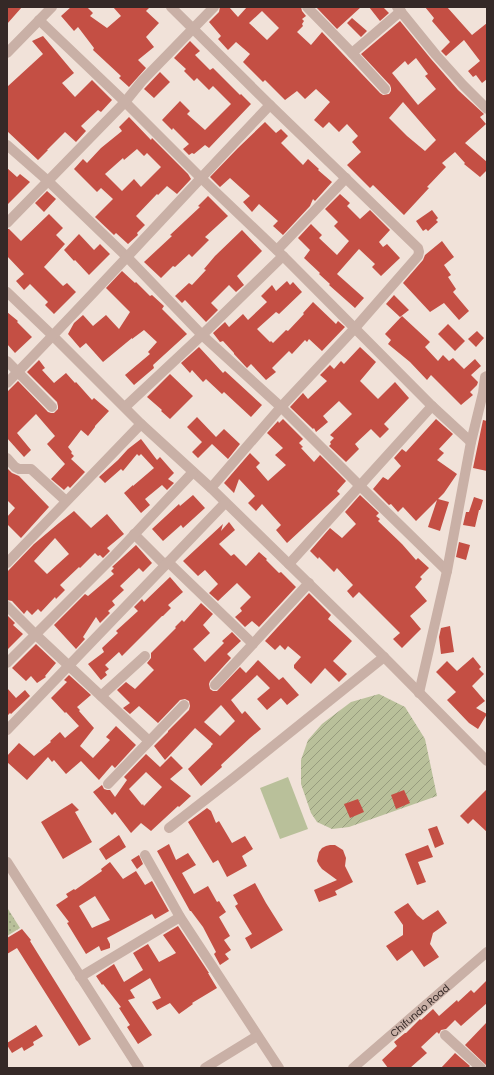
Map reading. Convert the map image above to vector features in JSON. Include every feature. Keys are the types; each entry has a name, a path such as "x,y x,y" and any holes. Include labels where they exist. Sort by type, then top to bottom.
{"street":[{"path":"7,53 52,7"},
{"path":"171,7 418,248 419,252 418,256 355,328 281,407 210,488"},
{"path":"7,223 125,102 151,72 214,7"},
{"path":"307,7 385,89"},
{"path":"352,53 399,9 463,86 487,108"},
{"path":"39,20 280,253 432,406 471,442"},
{"path":"7,383 270,105"},
{"path":"7,145 48,181 127,257 202,335 281,407 447,571"},
{"path":"124,407 202,335 280,253 346,178"},
{"path":"7,292 141,424 210,488 384,656 487,761"},
{"path":"7,360 52,407"},
{"path":"419,693 447,571 471,442 483,393 485,377 487,376"},
{"path":"289,564 432,406"},
{"path":"7,563 141,424"},
{"path":"7,458 15,467 19,469 31,469 66,501"},
{"path":"7,663 36,635 193,472"},
{"path":"7,730 225,503"},
{"path":"134,534 253,644"},
{"path":"215,685 309,583"},
{"path":"7,606 149,741"},
{"path":"101,696 145,656"},
{"path":"170,828 384,656"},
{"path":"108,784 184,705"},
{"path":"145,855 180,917 279,1068"},
{"path":"7,862 139,1068"},
{"path":"80,977 180,917"},
{"name":"Chifundo Road","path":"353,1068 487,952"},
{"path":"446,1035 481,1068"},
{"path":"206,1068 258,1036"}],"green space":[{"path":"379,694 405,707 425,739 437,796 349,827 332,829 317,822 311,813 301,784 301,760 308,740 322,724 351,702"},
{"path":"288,777 308,829 280,839 260,788"},
{"path":"8,909 20,928 7,936 7,910"}],"building":[{"path":"7,7 22,7 7,24"},
{"path":"71,7 87,7 93,13 90,16 107,28 121,16 113,7 150,7 146,11 159,23 146,37 154,47 138,60 146,68 129,87 119,78 121,76 93,50 94,48 78,27 74,31 61,16"},
{"path":"220,7 229,7 238,17 247,7 301,7 306,16 302,19 304,21 302,24 303,26 297,32 311,45 322,32 383,95 389,94 391,91 390,85 361,54 400,21 458,90 484,114 480,117 486,124 465,143 487,162 487,170 480,177 464,164 465,163 455,152 442,163 446,167 404,215 373,185 370,188 347,165 361,152 352,142 358,136 347,124 339,132 329,122 323,128 314,120 330,102 316,89 305,99 297,91 285,100 265,80 263,82 243,62 250,54 236,42 228,50 218,39 221,36 209,22 219,12","holes":["262,11 279,28 267,40 249,23","416,58 428,74 425,76 436,89 418,105 392,73 405,61 408,65","403,102 436,140 425,151 389,118"]},
{"path":"316,7 361,7 337,29"},
{"path":"369,7 383,7 389,13 380,21"},
{"path":"425,7 447,7 472,35 487,23 487,79 482,83 476,75 473,77 468,71 480,61 464,40 446,56 441,51 450,42 432,21 434,18"},
{"path":"352,18 367,31 361,37 347,23"},
{"path":"43,36 74,73 62,83 75,97 92,80 112,100 101,112 98,110 81,126 86,131 76,142 65,132 38,160 7,131 7,87 43,54 32,41"},
{"path":"190,41 200,51 195,55 210,70 213,68 251,104 209,148 205,145 194,154 192,153 189,155 183,149 189,144 173,128 172,130 162,120 180,101 190,111 187,114 205,130 231,104 213,86 209,90 197,78 194,81 184,71 186,69 174,58"},
{"path":"160,72 170,82 154,98 144,89"},
{"path":"129,117 151,140 152,138 188,174 191,179 177,194 167,186 158,195 157,194 136,216 145,225 137,233 138,235 128,244 116,233 114,235 95,217 113,199 101,188 97,192 74,169 83,159 87,163 101,148 122,131 119,127","holes":["137,149 144,156 147,153 161,167 141,187 134,179 122,191 105,174 123,158 124,160"]},
{"path":"265,122 276,133 281,129 288,136 281,143 303,165 308,159 332,182 315,201 313,199 310,206 283,235 273,226 278,221 259,204 252,212 243,202 250,196 230,178 220,187 210,177"},
{"path":"7,168 17,177 20,174 30,182 7,205"},
{"path":"47,191 56,199 44,212 35,203"},
{"path":"340,194 350,203 347,206 360,219 370,210 390,230 379,242 383,247 387,244 400,258 381,276 372,267 375,264 359,249 337,274 364,298 355,308 329,285 330,284 319,274 320,273 304,258 310,250 298,238 311,224 322,235 319,238 337,255 349,241 334,226 338,222 325,209"},
{"path":"208,196 228,216 205,237 209,240 192,257 189,254 175,267 173,266 161,278 144,262 172,236 170,235 200,207 198,206"},
{"path":"432,210 438,218 436,220 438,222 428,231 426,229 423,231 416,221"},
{"path":"49,214 63,228 56,235 65,244 44,267 63,286 67,283 76,292 54,314 45,305 48,302 30,284 24,290 16,281 24,274 7,256 7,229 9,229 21,241"},
{"path":"242,230 262,251 237,276 244,285 236,292 229,285 211,303 218,310 206,322 185,300 182,303 175,296 189,283 192,285 206,270 204,269 215,256"},
{"path":"79,234 94,250 100,244 110,254 89,275 64,250"},
{"path":"442,241 454,257 444,265 451,275 448,277 456,289 453,292 469,311 459,320 444,303 430,312 403,283 423,260 425,255"},
{"path":"122,271 150,296 152,295 164,306 162,309 187,334 153,365 154,368 134,385 125,375 150,354 148,352 157,342 144,330 103,362 86,343 80,348 68,334 74,323 83,315 93,326 106,315 119,329 130,312 106,288"},
{"path":"287,281 290,285 293,282 302,292 279,314 276,312 257,329 270,342 271,341 273,343 286,330 288,331 313,302 336,324 338,321 345,327 322,351 309,339 307,342 305,340 292,354 289,351 272,368 276,372 266,380 251,364 247,368 223,341 220,342 213,333 225,322 229,327 243,314 248,320 267,302 261,296 272,285 276,291"},
{"path":"394,295 409,310 400,317 386,304"},
{"path":"7,312 18,321 17,322 32,337 15,353 7,344"},
{"path":"402,316 430,342 425,347 438,361 443,355 449,361 453,358 464,369 475,359 481,366 471,375 478,382 470,392 473,395 461,405 431,375 427,380 410,362 388,344 391,340 385,334"},
{"path":"448,324 465,341 455,351 438,334"},
{"path":"477,331 484,338 476,347 468,339"},
{"path":"199,347 223,373 225,371 262,405 251,417 224,392 222,394 206,379 203,382 192,370 190,373 181,363"},
{"path":"360,347 376,362 360,381 378,399 395,382 409,398 384,424 389,429 380,438 371,429 355,444 359,449 346,462 329,446 331,444 330,442 334,438 330,435 352,414 339,401 323,416 328,422 316,432 314,428 313,429 290,407 303,393 308,399 327,381 320,375 330,365 334,369 341,361 344,364"},
{"path":"39,360 45,368 42,370 54,383 66,373 92,400 94,398 109,411 88,436 81,430 68,447 74,456 71,459 85,472 70,488 68,486 64,490 51,479 65,464 47,444 55,436 36,414 17,433 31,450 24,457 7,438 7,392 18,381 48,412 54,413 58,409 57,402 27,372"},
{"path":"170,374 193,396 170,419 147,397"},
{"path":"197,417 216,437 224,429 240,444 228,459 212,444 198,458 192,452 202,442 187,427"},
{"path":"283,419 303,439 299,443 303,447 301,448 314,462 320,455 346,481 337,491 340,494 287,543 276,530 281,525 262,504 256,511 248,503 255,496 239,479 234,493 224,483 250,453 260,463 256,467 268,481 286,465 275,455 283,448 267,433 278,421 279,423"},
{"path":"436,419 453,434 439,449 444,453 437,460 457,474 438,499 449,502 440,531 428,527 437,500 416,521 403,507 398,512 373,489 383,477 388,480 401,466 394,458 402,449 406,452"},
{"path":"483,420 487,421 487,471 473,468"},
{"path":"141,439 157,460 160,457 174,473 168,479 174,483 167,490 162,485 145,499 150,505 141,513 124,493 154,468 141,454 139,456 137,454 123,471 121,469 105,483 99,477 128,449"},
{"path":"7,468 12,473 19,476 49,507 21,538 7,524 7,517 15,508 7,500"},
{"path":"193,495 205,508 183,528 181,525 163,541 152,529 179,504 180,506"},
{"path":"360,495 379,513 376,516 380,519 378,521 416,560 418,558 429,568 420,577 422,579 415,587 427,601 410,616 421,629 402,648 393,639 400,633 359,592 353,598 347,591 353,585 337,568 334,572 319,557 318,559 310,551 330,528 342,538 356,524 345,512"},
{"path":"474,497 483,500 475,527 463,525 466,512 469,512"},
{"path":"74,511 91,528 107,514 124,534 107,548 110,551 103,558 95,553 80,568 79,567 60,585 65,590 56,599 55,597 41,612 38,609 32,615 27,610 24,614 12,601 7,600 7,572 34,544","holes":["55,538 69,554 47,574 34,561"]},
{"path":"229,522 235,530 219,544 231,556 234,554 246,566 259,552 279,573 281,572 296,587 259,627 252,621 245,627 235,617 242,611 240,608 251,597 237,583 218,601 209,593 218,584 205,570 198,576 183,561 223,524 221,531"},
{"path":"459,542 470,545 466,560 456,557"},
{"path":"136,545 152,563 143,572 139,568 120,586 124,590 112,601 115,605 108,611 110,613 100,623 96,617 83,637 85,639 76,649 54,625 85,594 88,596 114,574 111,571 114,568 112,567"},
{"path":"170,577 183,592 168,605 171,608 122,656 119,652 105,665 109,669 105,672 107,675 101,680 88,664 104,652 102,648 118,633 116,631 138,611 134,607 142,599 144,602"},
{"path":"309,593 331,615 328,619 352,641 333,661 347,674 339,682 325,668 311,684 294,668 294,665 301,657 288,646 285,650 280,645 275,650 265,641"},
{"path":"201,603 213,614 203,625 210,633 193,649 205,662 224,643 222,641 232,632 241,641 227,654 231,658 210,681 210,689 213,691 217,691 240,667 246,673 258,660 279,680 283,677 299,695 287,705 281,698 267,710 257,699 270,688 257,675 231,700 242,714 245,711 261,729 221,765 222,767 201,786 188,769 213,744 195,728 165,760 154,746 189,710 189,701 185,699 180,700 158,723 139,706 130,714 123,708 130,703 117,690 126,682 135,689 154,670 147,663 151,658 151,653 182,620 184,622","holes":["221,705 235,721 220,736 204,722"]},
{"path":"7,615 15,623 13,625 23,634 7,650"},
{"path":"450,626 454,652 441,654 439,637 441,628"},
{"path":"36,644 56,663 45,676 46,677 37,683 31,676 26,681 12,668"},
{"path":"473,657 481,667 479,669 484,674 472,686 485,701 476,708 487,714 478,729 469,723 447,700 456,692 436,672 447,661 457,671"},
{"path":"69,675 91,695 77,707 94,728 80,746 93,758 110,740 106,737 116,726 136,745 115,768 112,765 99,780 81,761 66,774 54,760 52,762 48,757 27,780 7,762 7,756 19,743 34,756 51,742 50,741 60,732 65,738 79,726 51,698 67,682 64,680"},
{"path":"7,688 16,698 25,690 30,696 7,716"},
{"path":"146,754 160,767 171,756 183,768 170,779 191,796 151,831 141,823 131,833 115,812 112,815 93,792 102,785 104,789 110,790 115,797 127,780 124,777","holes":["146,772 162,787 144,806 129,789"]},
{"path":"487,789 487,832 473,819 468,824 460,816"},
{"path":"404,790 410,803 396,809 391,795"},
{"path":"358,799 364,812 350,818 344,804"},
{"path":"72,803 79,810 75,812 92,842 63,859 41,822"},
{"path":"207,808 211,811 216,823 219,821 232,843 245,836 253,849 242,856 247,866 227,877 218,860 213,863 188,822"},
{"path":"437,826 444,844 435,848 428,829"},
{"path":"119,835 126,847 106,860 99,849"},
{"path":"169,844 176,860 188,853 196,865 182,873 194,894 208,886 217,902 219,901 226,912 219,917 230,936 224,940 231,950 225,954 229,959 220,965 214,954 216,952 203,927 190,911 157,851"},
{"path":"335,845 343,850 346,858 345,866 353,882 335,891 337,895 319,902 314,890 337,880 322,869 317,861 319,852 322,848"},
{"path":"428,845 433,857 418,862 426,882 417,885 405,854"},
{"path":"139,855 143,864 137,869 131,860"},
{"path":"110,862 123,879 136,871 145,885 152,881 169,911 155,919 152,914 107,938 110,948 101,951 99,946 86,954 67,923 69,922 56,905 68,897 66,894 74,889 75,890 102,871 101,869","holes":["95,896 110,920 92,928 79,906"]},
{"path":"255,883 283,930 251,949 245,938 252,934 235,906 238,904 233,895"},
{"path":"408,903 423,920 438,910 447,923 433,933 430,944 439,957 424,967 412,950 397,961 386,946 403,935 403,925 394,912"},
{"path":"178,926 209,973 217,988 192,1003 193,1004 179,1014 170,1003 157,1010 152,1002 161,998 150,978 130,990 135,998 128,1000 152,1035 138,1044 127,1027 130,1025 119,1008 121,1007 96,976 114,964 124,982 143,970 133,953 148,944 159,962 176,953 163,935"},
{"path":"22,929 31,940 30,941 91,1039 79,1046 17,948 7,954 7,938"},
{"path":"487,980 487,1003 461,1026 455,1020 446,1029 441,1030 439,1034 437,1032 421,1047 427,1053 410,1068 388,1068 382,1060 397,1046 394,1042 433,1009 439,1016 471,990 474,993"},
{"path":"487,1022 487,1066 465,1045"},
{"path":"36,1025 43,1036 33,1042 34,1045 24,1051 22,1047 12,1053 7,1043"},
{"path":"455,1053 470,1066 468,1068 441,1068"}]}
